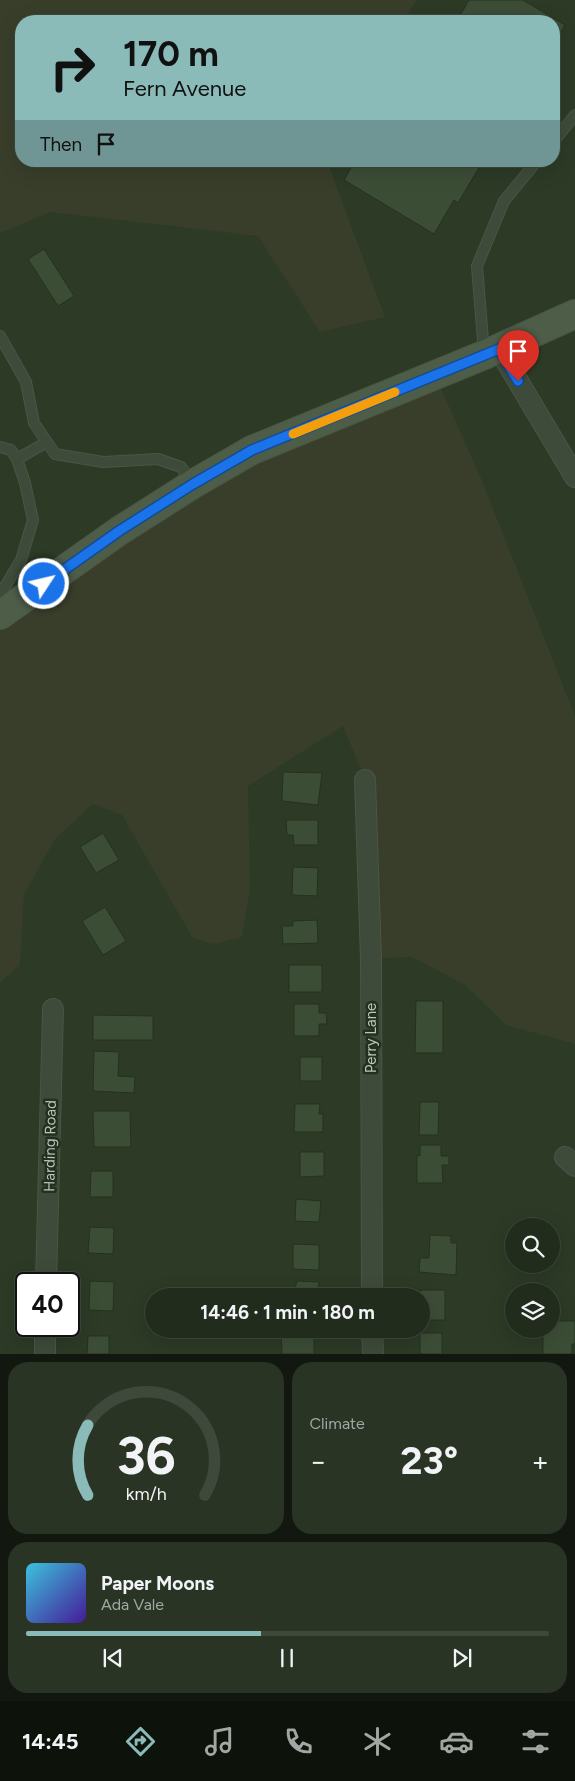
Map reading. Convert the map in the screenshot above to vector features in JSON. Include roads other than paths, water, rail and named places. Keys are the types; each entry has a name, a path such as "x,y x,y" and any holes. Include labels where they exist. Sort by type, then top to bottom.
{"street":[{"path":"0,616 119,531 193,484 252,450 492,352 575,314"},
{"path":"492,352 575,477"},
{"name":"Perry Lane","path":"365,780 371,959 372,1288"},
{"name":"Harding Road","path":"46,1272 53,1009"},
{"path":"44,1354 45,1337"},
{"path":"372,1338 372,1354"}],"lane":[{"path":"560,134 575,115"},
{"path":"492,352 477,266 504,201 532,167"},
{"path":"0,336 26,382 34,423 55,454 103,462 158,459 181,467 193,484"},
{"path":"17,459 47,442"},
{"path":"0,447 11,450 17,459 25,484 32,520 21,560 0,595"}]}
